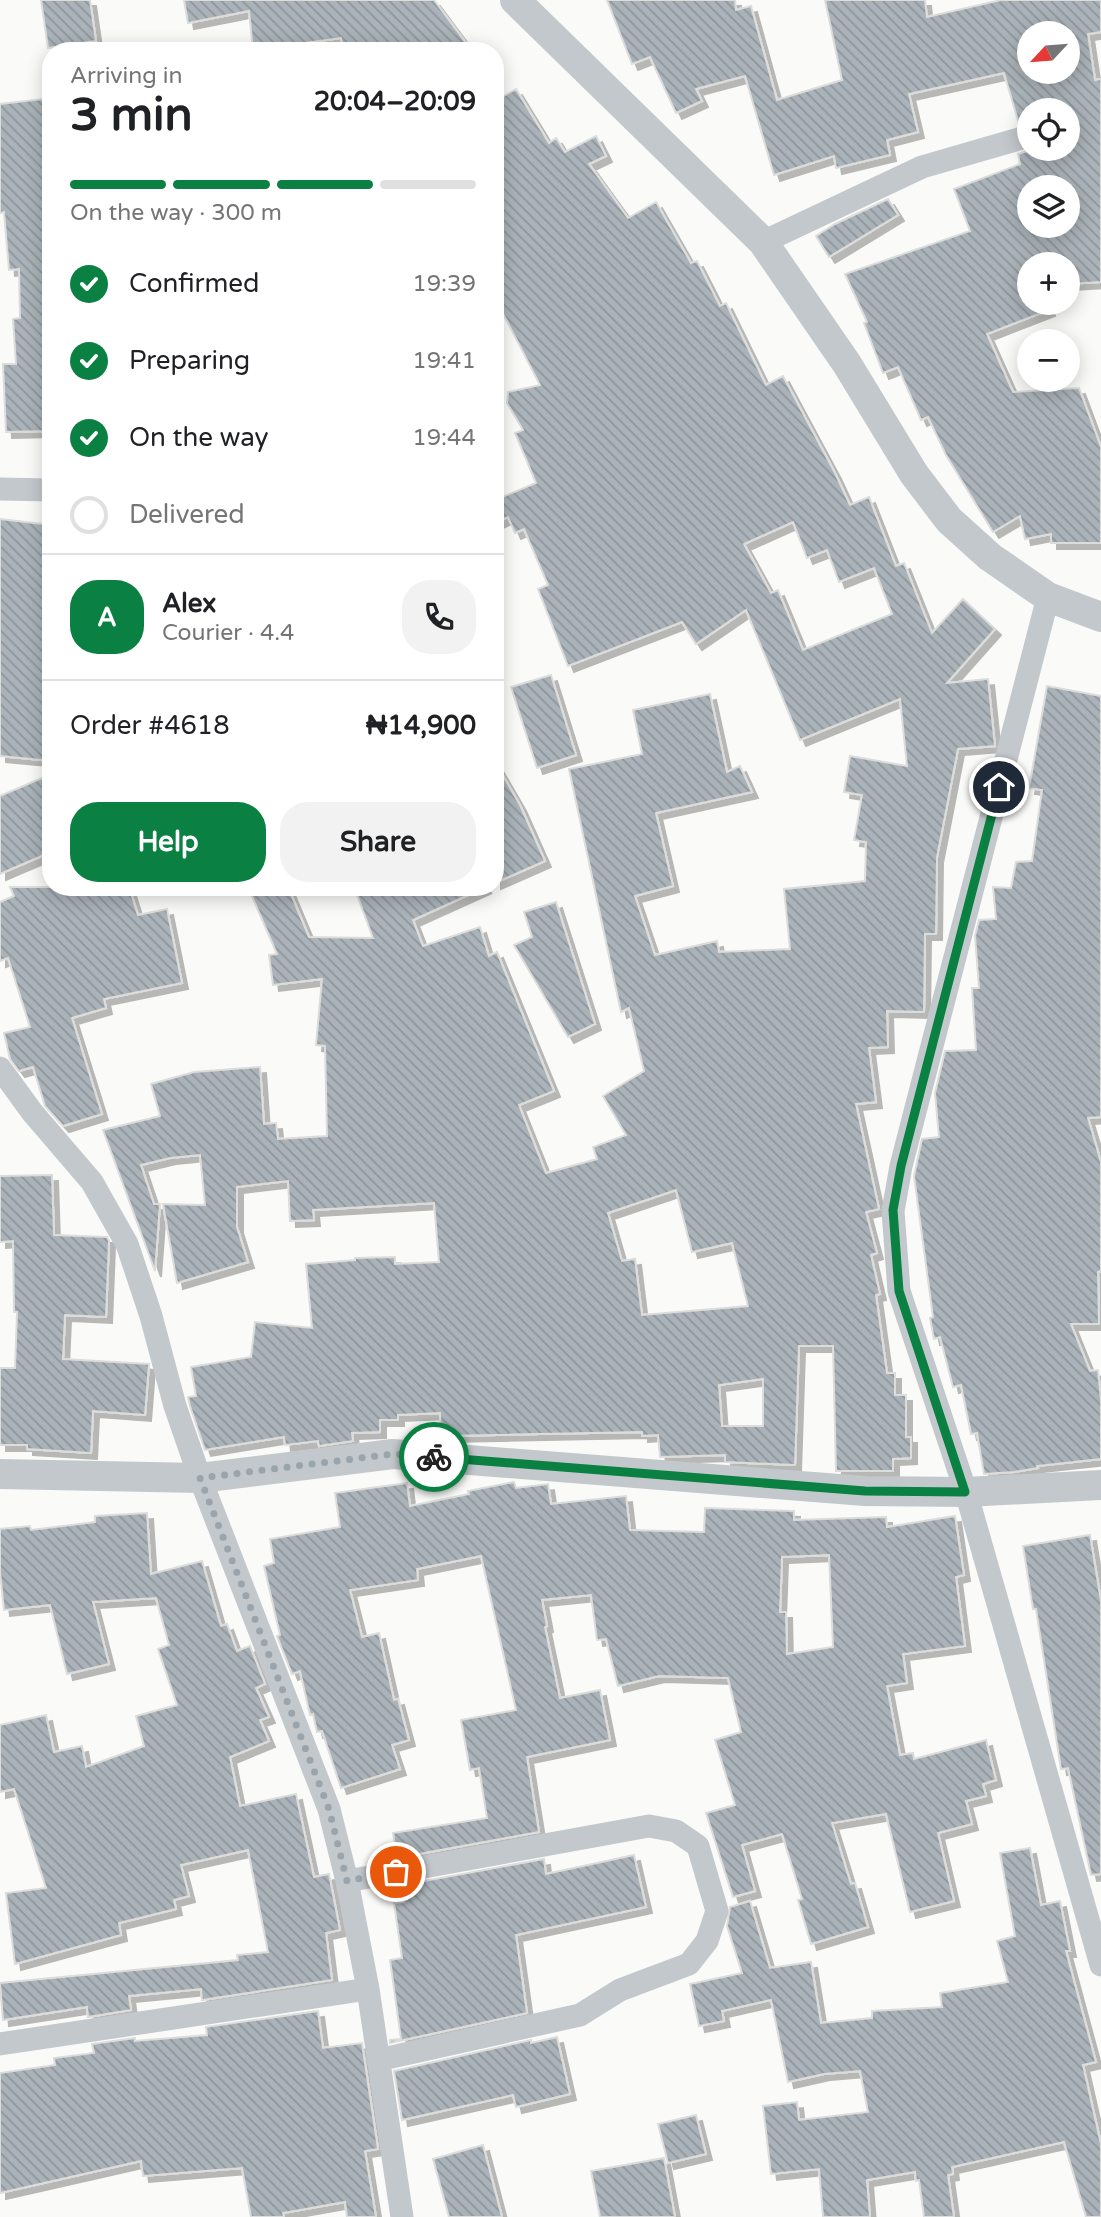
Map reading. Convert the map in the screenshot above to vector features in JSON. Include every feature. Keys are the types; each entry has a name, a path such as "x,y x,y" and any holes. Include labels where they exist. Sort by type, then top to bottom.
{"street":[{"path":"514,0 763,242 847,364 914,474 949,520 990,557 1048,597 1101,617"},
{"path":"763,242 922,167 1017,139"},
{"path":"0,489 42,490"},
{"path":"1048,597 901,1166 893,1210 899,1291 965,1492 1101,1965"},
{"path":"0,1068 32,1112 92,1182 127,1244 151,1317 175,1406 200,1478 329,1809 347,1881 368,1989 402,2217"},
{"path":"0,1474 200,1478 393,1454 865,1491 965,1492 1101,1485"},
{"path":"347,1881 649,1826 676,1831 698,1846 717,1911 707,1941 689,1964 620,1990 580,2015 378,2060"},
{"path":"0,2045 368,1989"}],"building":[{"path":"41,0 90,0 96,41 47,42"},
{"path":"184,0 434,0 465,42 342,42 341,38 312,42 252,42 249,11 188,23"},
{"path":"607,0 735,0 736,10 751,6 777,100 842,80 825,0 925,0 927,17 1001,0 1101,0 1101,32 1088,34 1095,80 1101,79 1101,282 1080,283 1080,252 1017,252 1017,315 1036,315 987,334 1013,392 1080,391 1101,447 1101,543 1051,543 1051,534 1025,539 1020,516 993,532 946,455 928,417 921,420 898,367 883,373 864,323 867,322 845,274 970,231 954,189 1020,164 1019,161 1080,161 1080,98 1017,98 1017,117 1004,73 909,94 918,132 887,140 890,155 836,168 834,156 774,175 745,76 696,89 702,101 676,113 650,57 632,64"},
{"path":"516,89 549,143 556,138 565,152 596,136 606,156 589,164 628,218 656,202 691,263 697,261 720,306 726,303 766,385 783,376 850,505 869,497 896,566 904,563 932,633 963,599 995,629 947,683 988,679 995,746 958,749 937,857 936,934 925,934 924,1012 887,1011 888,1047 869,1048 876,1102 856,1104 879,1209 866,1212 877,1253 871,1255 880,1294 876,1295 887,1373 895,1373 895,1395 906,1395 906,1437 911,1437 911,1458 893,1459 893,1471 836,1471 833,1346 799,1346 795,1465 725,1462 725,1455 660,1457 658,1435 642,1436 642,1432 441,1436 440,1413 398,1415 398,1420 380,1420 380,1432 352,1433 353,1441 319,1446 318,1441 285,1445 284,1437 205,1450 190,1406 188,1397 196,1396 191,1367 251,1357 255,1322 312,1328 306,1264 355,1258 395,1257 395,1264 439,1262 434,1203 313,1210 314,1220 290,1221 288,1181 237,1187 237,1227 248,1262 177,1283 163,1204 205,1205 200,1155 141,1165 154,1204 160,1204 155,1271 103,1130 160,1116 151,1084 194,1072 260,1067 264,1124 276,1123 278,1139 327,1136 325,1046 316,1045 322,979 273,985 269,955 277,954 252,896 292,896 309,937 373,938 357,896 466,896 413,920 423,946 480,927 489,956 497,952 554,1091 519,1105 546,1173 597,1159 593,1147 626,1135 603,1096 644,1071 629,1008 621,1012 569,769 642,754 633,710 710,694 727,772 740,766 752,792 656,813 673,886 635,896 655,955 717,941 719,952 790,949 784,889 865,881 866,842 854,840 862,795 844,792 850,756 907,766 900,699 800,740 746,610 696,644 682,622 568,666 538,589 548,585 524,529 515,533 508,517 504,519 504,496 536,483 515,433 523,430 507,403 508,392 540,385 504,315 504,96","holes":["793,522 807,558 827,550 839,582 874,568 892,614 803,650 778,590 771,593 744,544","676,1190 692,1252 732,1243 748,1306 642,1315 635,1259 622,1261 608,1213","763,1379 763,1426 722,1426 719,1385"]},
{"path":"42,99 42,431 6,432 3,364 16,364 13,319 20,318 19,269 9,270 4,212 0,213 0,104"},
{"path":"888,199 898,215 829,257 816,236"},
{"path":"0,519 42,524 42,760 0,756"},
{"path":"551,675 576,755 537,768 511,687"},
{"path":"1047,686 1101,696 1101,1117 1088,1118 1101,1162 1099,1324 1071,1324 1090,1371 1098,1370 1101,1459 984,1474 977,1433 971,1434 961,1385 953,1387 940,1337 934,1339 914,1176 922,1139 939,1137 935,1093 945,1051 976,1050 972,988 979,988 975,936 979,920 996,919 993,887 1011,888 1016,862 1032,861 1042,790 1029,788"},
{"path":"504,777 520,805 545,861 504,879"},
{"path":"42,778 42,856 0,874 0,796"},
{"path":"10,887 42,887 42,896 132,896 138,915 167,909 182,983 104,999 106,1008 72,1018 102,1114 63,1126 45,1106 33,1067 19,1071 10,1059 4,1033 30,1027 8,958 0,961 0,902 14,896"},
{"path":"556,902 595,1024 568,1037 514,945 532,937 524,912"},
{"path":"52,1175 54,1235 107,1237 109,1241 106,1317 65,1315 63,1359 149,1364 145,1415 93,1411 91,1453 27,1449 27,1445 0,1445 0,1368 15,1368 17,1312 14,1312 13,1241 0,1242 0,1176"},
{"path":"514,1482 516,1488 548,1484 551,1504 626,1496 630,1530 704,1532 705,1508 794,1511 794,1520 886,1517 887,1527 955,1516 964,1575 956,1577 965,1646 903,1654 907,1683 887,1686 900,1755 913,1753 914,1759 986,1740 996,1780 983,1784 986,1796 966,1801 972,1824 938,1833 954,1901 910,1912 886,1814 832,1823 851,1884 855,1883 868,1927 811,1944 798,1900 802,1899 782,1834 742,1845 755,1891 733,1897 706,1813 735,1805 715,1740 741,1732 728,1678 659,1676 618,1686 606,1639 597,1640 591,1595 542,1600 545,1627 560,1698 600,1690 610,1740 527,1757 539,1832 397,1858 393,1833 487,1818 479,1768 470,1770 461,1720 516,1710 481,1556 417,1569 418,1580 350,1590 362,1637 379,1633 394,1700 398,1699 409,1740 392,1745 400,1769 341,1788 322,1731 317,1732 313,1714 310,1715 300,1671 292,1674 277,1636 280,1635 264,1566 274,1563 270,1539 340,1527 335,1493 407,1483 410,1506 469,1494 468,1491","holes":["829,1555 833,1647 787,1654 786,1612 780,1612 782,1557"]},
{"path":"147,1513 151,1574 202,1561 221,1626 227,1624 237,1651 250,1646 265,1684 256,1688 269,1717 260,1720 269,1741 230,1757 240,1806 296,1794 314,1877 329,1874 340,1930 326,1933 332,1980 202,2000 201,1989 129,1996 131,2010 88,2017 87,2007 3,2020 0,1983 238,1960 237,1955 268,1952 248,1850 181,1865 189,1896 174,1900 176,1909 119,1923 121,1935 15,1964 6,1893 46,1888 14,1789 0,1792 0,1725 46,1715 54,1752 82,1746 86,1767 144,1746 136,1716 177,1705 158,1649 169,1645 156,1598 93,1602 109,1664 67,1674 50,1605 4,1610 0,1572 0,1529 30,1526 31,1530 95,1522 95,1516"},
{"path":"1090,1535 1101,1601 1101,1874 1091,1875 1068,1768 1061,1769 1036,1609 1033,1609 1023,1546"},
{"path":"1030,1848 1041,1905 1060,1901 1070,1951 1066,1951 1096,2062 1083,2065 1101,2144 1101,2217 1086,2217 1064,2142 952,2167 953,2174 948,2175 954,2217 924,2217 919,2180 916,2181 915,2172 867,2180 870,2217 823,2217 819,2169 771,2174 763,2106 797,2102 799,2120 868,2112 860,2071 824,2074 788,2082 771,2000 722,2011 724,2021 699,2026 690,1984 742,1973 727,1926 730,1907 750,1901 770,1968 811,1962 821,2023 872,2018 872,2011 942,2007 940,1993 1008,1982 997,1941 1015,1936 1000,1853"},
{"path":"634,1855 646,1907 516,1935 527,2013 390,2043 390,2040 401,2039 390,1960 402,1958 394,1903 404,1902 402,1885 544,1859 546,1874"},
{"path":"318,2011 323,2048 362,2043 378,2149 365,2151 376,2217 347,2217 345,2202 283,2213 284,2217 251,2217 242,2168 143,2176 141,2161 0,2193 0,2073 55,2065 54,2058 94,2053 92,2044 135,2038 135,2041 207,2035 206,2027"},
{"path":"557,2037 570,2094 516,2107 513,2095 402,2120 394,2071 531,2040 531,2043"},
{"path":"696,2115 706,2154 668,2163 658,2124"},
{"path":"483,2145 502,2217 449,2217 433,2159"},
{"path":"664,2158 675,2217 600,2217 591,2171"}],"way so far":[{"path":"396,1872 347,1881 329,1809 200,1478 393,1454 434,1457"}],"route":[{"path":"434,1457 865,1491 965,1492 899,1291 893,1210 901,1166 999,787"}]}
